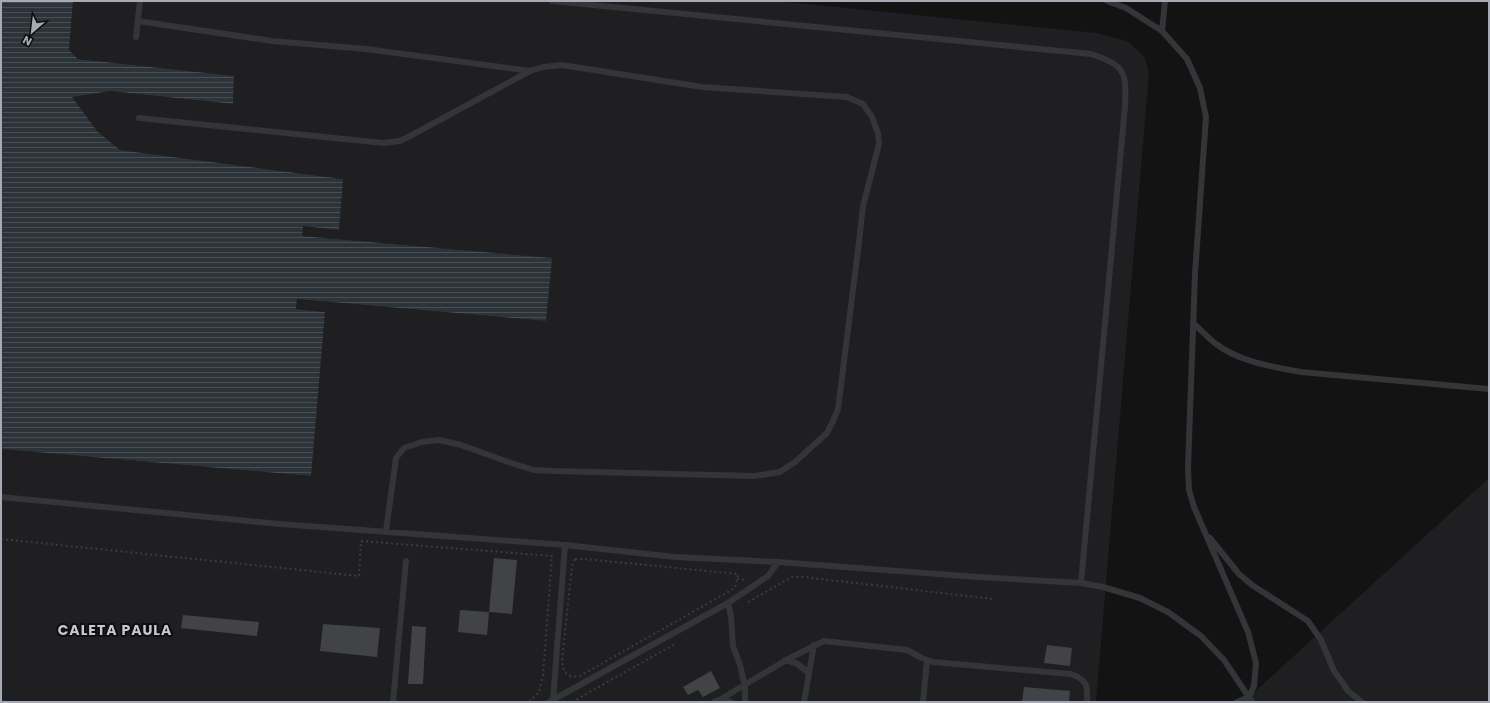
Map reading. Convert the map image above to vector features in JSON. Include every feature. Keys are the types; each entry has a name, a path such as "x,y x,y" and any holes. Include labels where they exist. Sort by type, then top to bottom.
{"lane":[{"path":"136,38 140,1"},
{"path":"552,1 1090,54 1108,59 1118,67 1124,74 1126,86 1125,106 1081,583"},
{"path":"1107,1 1126,8 1162,31 1187,59 1200,88 1206,117 1195,274 1188,468 1189,490 1194,507 1248,632 1256,663 1254,686 1250,700"},
{"path":"1162,31 1165,1"},
{"path":"138,21 272,41 366,49 530,71"},
{"path":"139,118 383,144 400,141 530,71 543,67 562,65 702,87 847,97 863,104 872,117 878,133 879,144 863,206 838,409 833,422 826,433 795,462 780,472 754,476 534,470 461,445 439,440 422,442 404,448 396,458 386,531"},
{"path":"1193,322 1216,344 1232,354 1272,367 1301,372 1489,389"},
{"path":"1,497 280,524 565,545 675,557 778,562 1081,583 1103,587 1140,598 1168,612 1201,636 1224,660 1250,700"},
{"path":"1204,531 1239,574 1252,585 1308,621 1321,640 1334,671 1348,691 1362,702"},
{"path":"551,701 565,545"},
{"path":"393,702 406,561"},
{"path":"551,701 728,603 768,576 778,562"},
{"path":"728,603 731,612 732,646 740,665 744,685 745,702"},
{"path":"714,702 785,660 824,641 907,650 933,662 1071,674 1081,678 1086,683 1088,691 1087,702"},
{"path":"804,702 814,645"},
{"path":"785,660 796,663 809,673"},
{"path":"923,702 927,660"},
{"path":"721,699 731,702"},
{"path":"1237,702 1250,700"}],"path":[{"path":"1,539 358,576 361,540 552,556 543,676 539,692 530,702"},
{"path":"575,559 738,574 735,588 580,676 573,677 568,675 564,670 562,662 563,648 572,566 575,559"},
{"path":"731,612 792,577 804,577 993,599"},
{"path":"572,702 680,641"}],"shaded area":[{"path":"1,1 73,1 69,50 78,59 234,76 233,104 110,91 72,97 97,131 120,150 343,179 339,230 303,226 302,236 552,258 546,321 297,299 296,309 325,312 311,476 1,449"},
{"path":"73,1 777,1 1096,33 1127,41 1144,56 1149,72 1096,702 1,702 1,449 310,476 325,312 296,309 297,299 546,321 551,258 302,236 302,226 343,179 120,150 97,131 71,97 110,91 233,104 234,76 78,59 69,50"},
{"path":"1489,478 1489,702 1252,702 1249,697"}],"building":[{"path":"494,558 517,560 512,614 489,612"},
{"path":"460,610 489,612 487,635 458,632"},
{"path":"183,615 259,622 257,636 181,628"},
{"path":"323,624 380,628 377,657 320,651"},
{"path":"412,626 426,627 423,684 408,684"},
{"path":"1047,645 1072,648 1070,666 1044,663"},
{"path":"711,671 720,688 703,697 698,690 688,695 683,687"},
{"path":"1024,687 1070,691 1069,702 1022,702"}],"district":[{"name":"CALETA PAULA","path":"115,630"}]}
